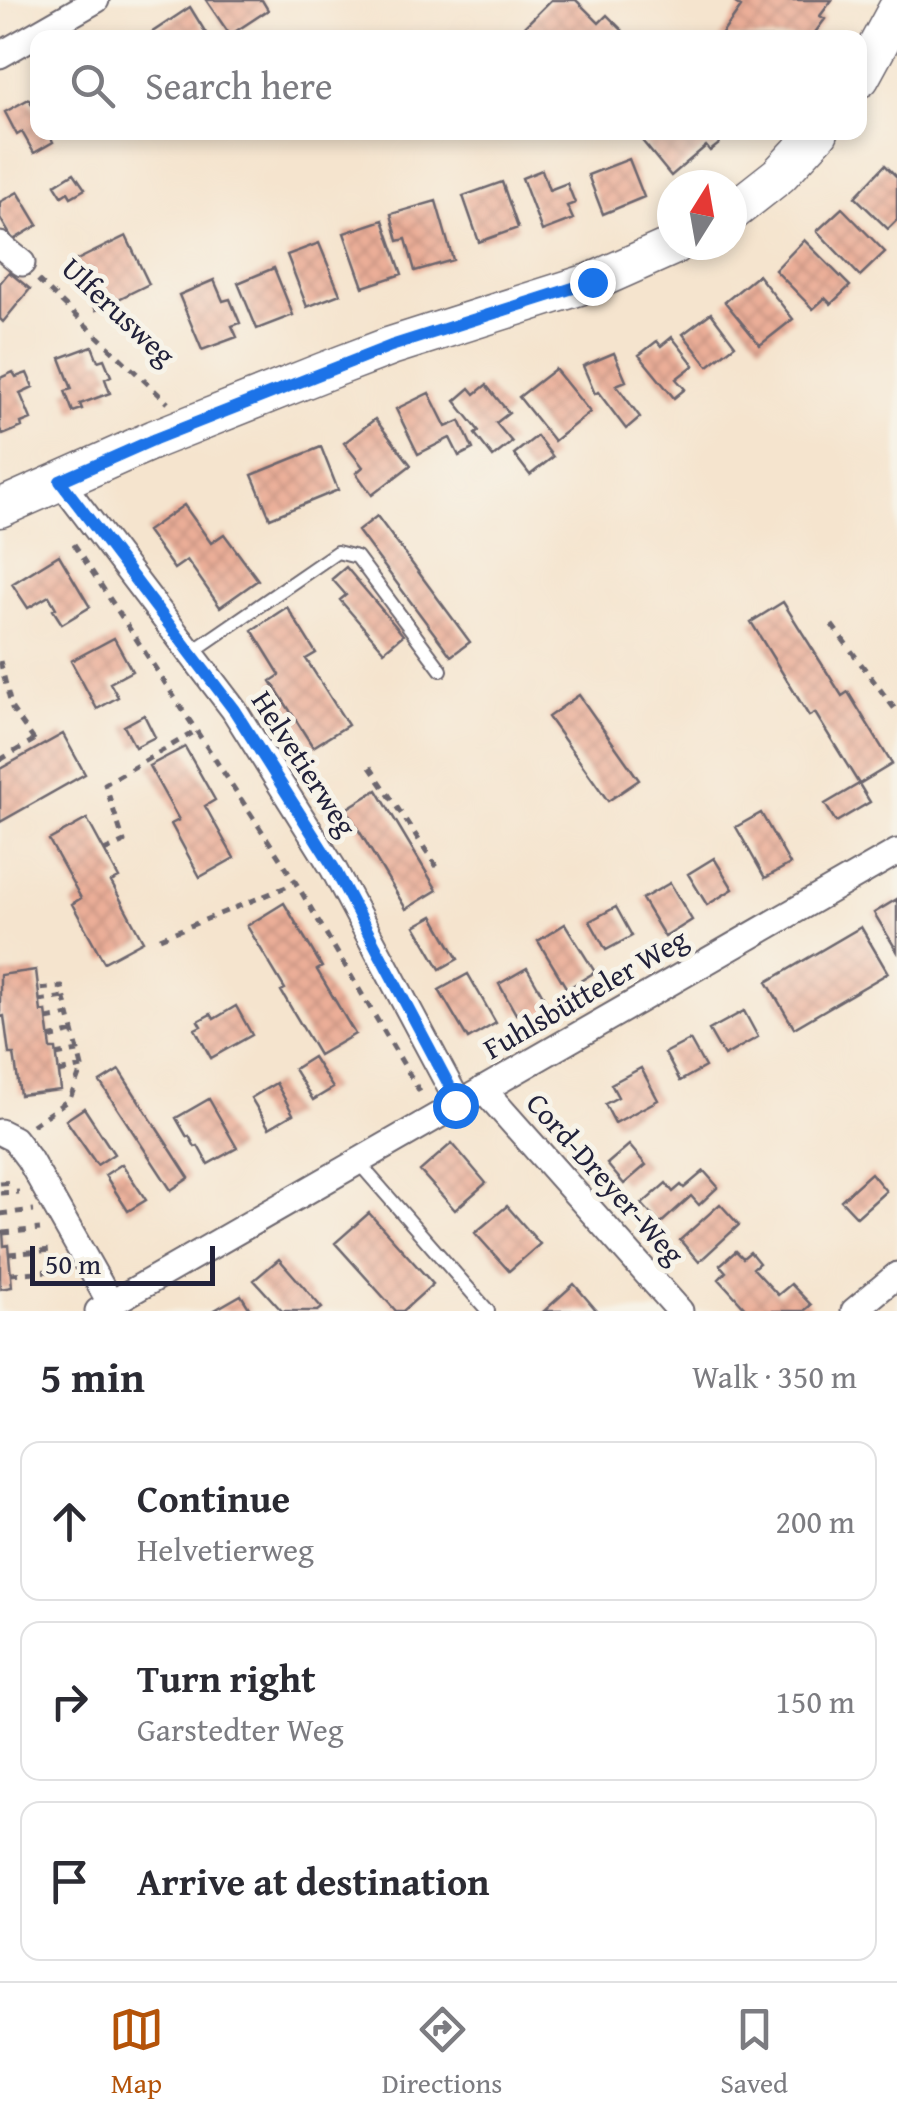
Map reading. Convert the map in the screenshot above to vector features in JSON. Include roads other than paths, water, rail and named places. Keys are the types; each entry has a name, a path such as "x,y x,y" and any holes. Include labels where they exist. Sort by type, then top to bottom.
{"main road":[{"path":"867,65 897,10"},
{"path":"747,200 811,140"},
{"path":"0,508 192,425 391,346 592,282 657,253"}],"street":[{"path":"44,30 96,0"},
{"path":"0,55 30,38"},
{"name":"Ulferusweg","path":"0,245 22,263"},
{"name":"Helvetierweg","path":"60,481 234,710 334,868 458,1102"},
{"name":"Fuhlsbütteler Weg","path":"105,1307 897,852"},
{"name":"Cord-Dreyer-Weg","path":"483,1089 680,1311"},
{"path":"7,1135 29,1159 79,1247 105,1307"},
{"path":"854,1311 897,1274"}],"lane":[{"path":"192,652 337,552 358,558 441,670"},
{"path":"358,1162 488,1311"}]}
